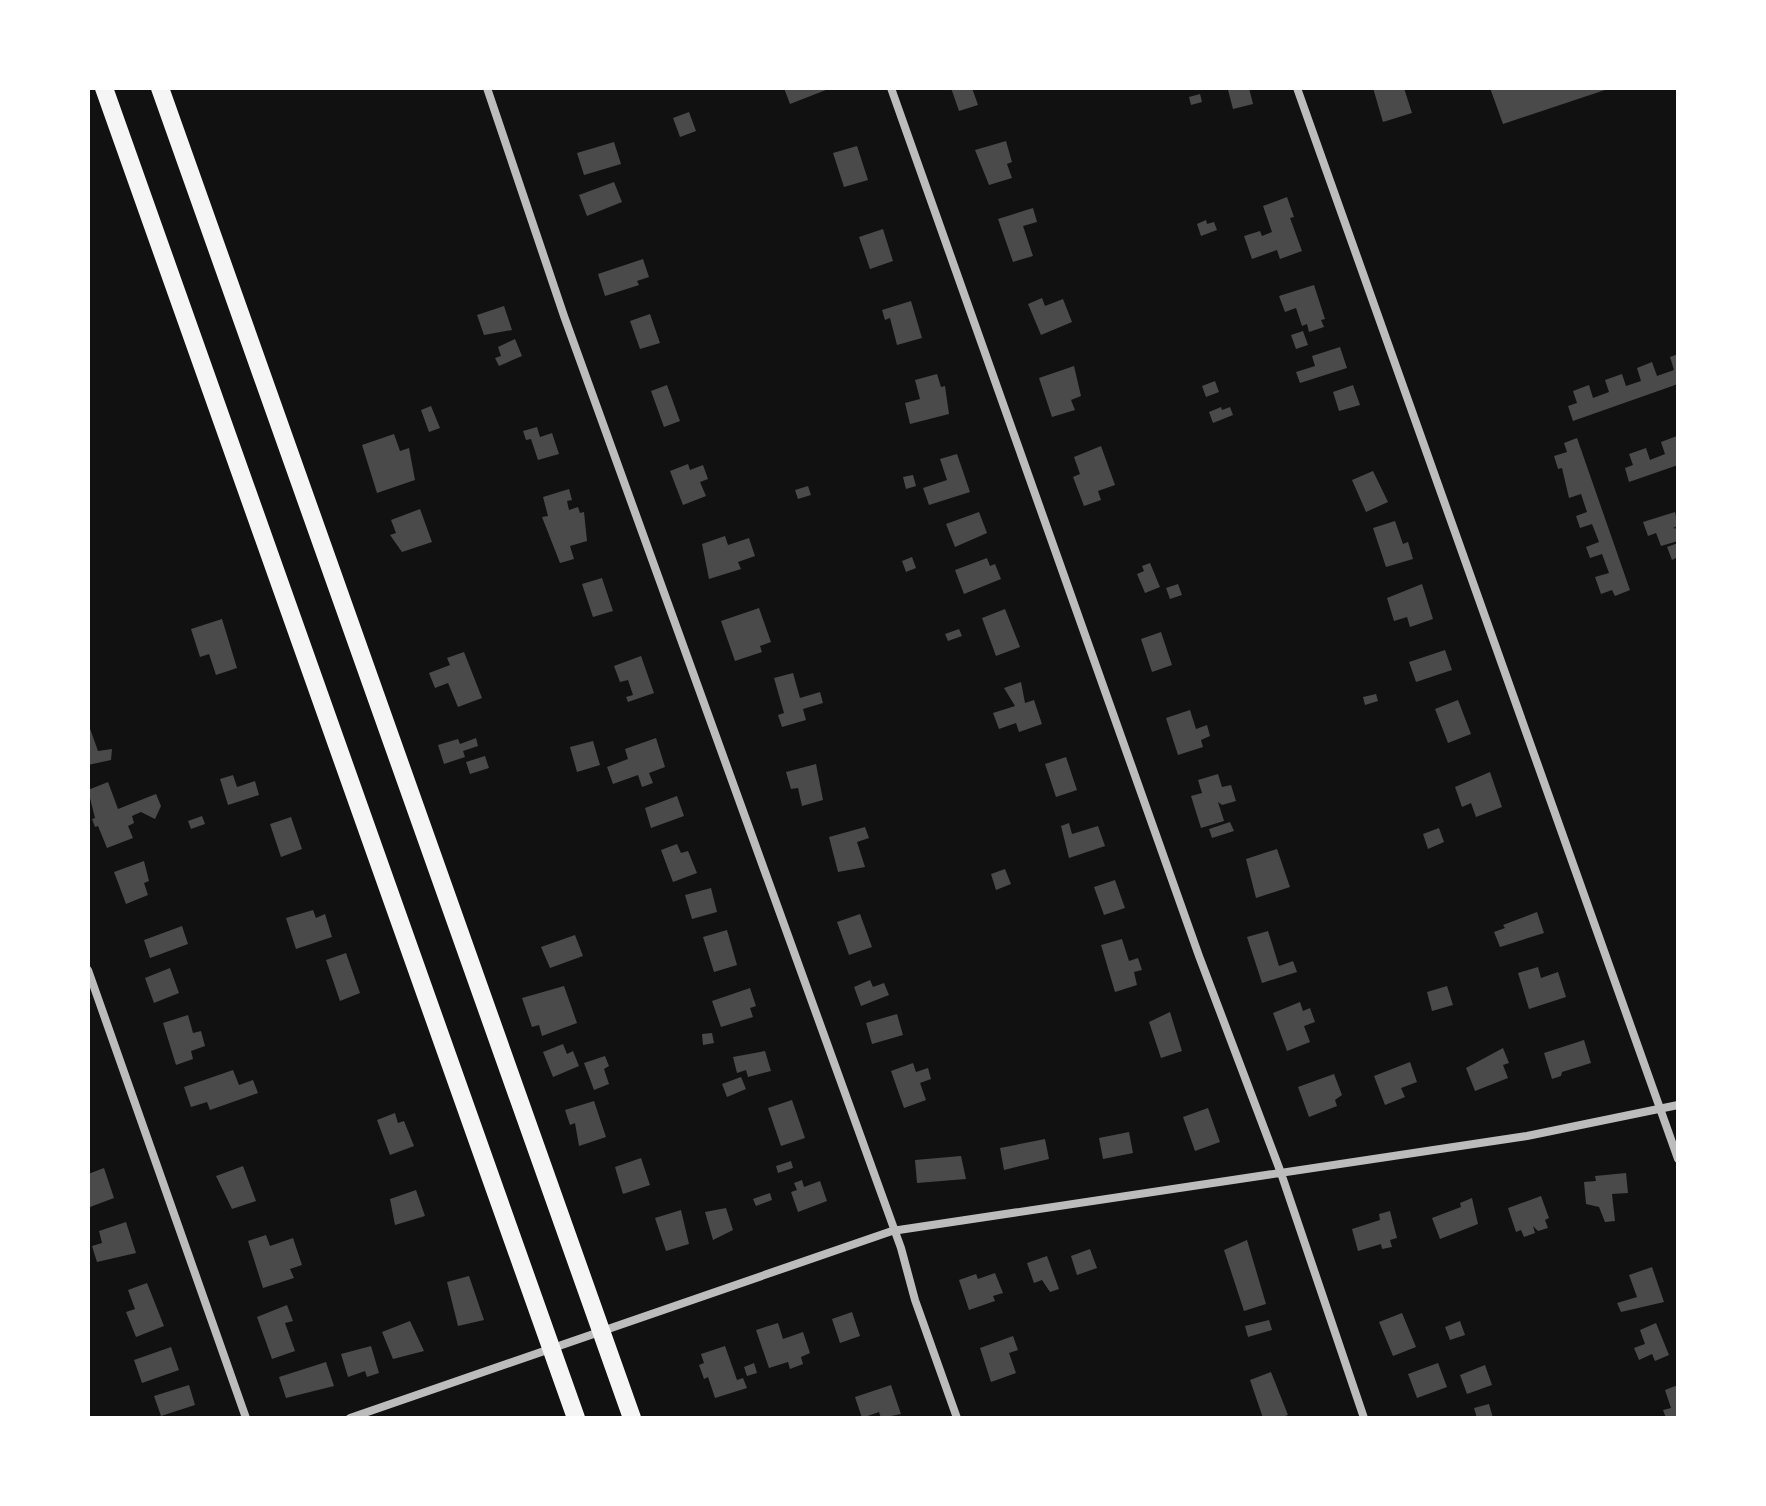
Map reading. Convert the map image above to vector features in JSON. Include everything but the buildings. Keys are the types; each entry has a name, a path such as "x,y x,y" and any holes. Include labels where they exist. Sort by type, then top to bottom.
{"highway":[{"path":"104,88 576,1418"},
{"path":"160,88 632,1418"}],"street":[{"path":"487,88 570,330 892,1231 901,1248 915,1300 957,1418"},
{"path":"891,88 1210,986 1281,1173 1364,1418"},
{"path":"1297,88 1678,1159"},
{"path":"88,970 246,1418"},
{"path":"350,1418 892,1231 1527,1136 1678,1105"}]}
